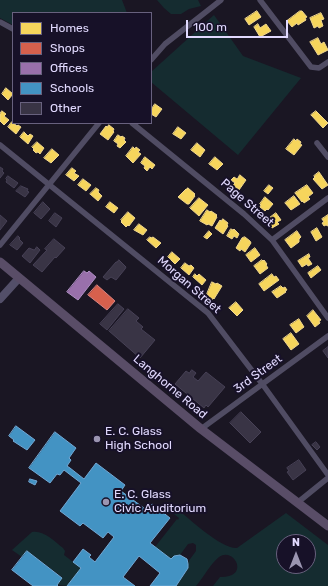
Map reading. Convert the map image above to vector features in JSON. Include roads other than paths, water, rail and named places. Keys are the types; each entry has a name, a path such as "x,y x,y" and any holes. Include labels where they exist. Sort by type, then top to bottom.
{"main road":[{"name":"Langhorne Road","path":"0,262 201,429 328,526"}],"street":[{"path":"152,59 165,44 221,0"},
{"path":"260,0 311,67 319,68 328,62"},
{"path":"0,22 12,28"},
{"path":"0,245 98,124"},
{"name":"Page Street","path":"133,124 244,214 272,240 328,318"},
{"path":"317,143 328,157"},
{"name":"Morgan Street","path":"0,146 208,313 328,476"},
{"path":"272,240 328,198"},
{"path":"0,299 19,278"},
{"name":"3rd Street","path":"201,429 328,336"},
{"path":"297,503 328,476"}],"place":[{"name":"E. C. Glass High School","path":"97,439"},
{"name":"E. C. Glass Civic Auditorium","path":"106,502"}]}
